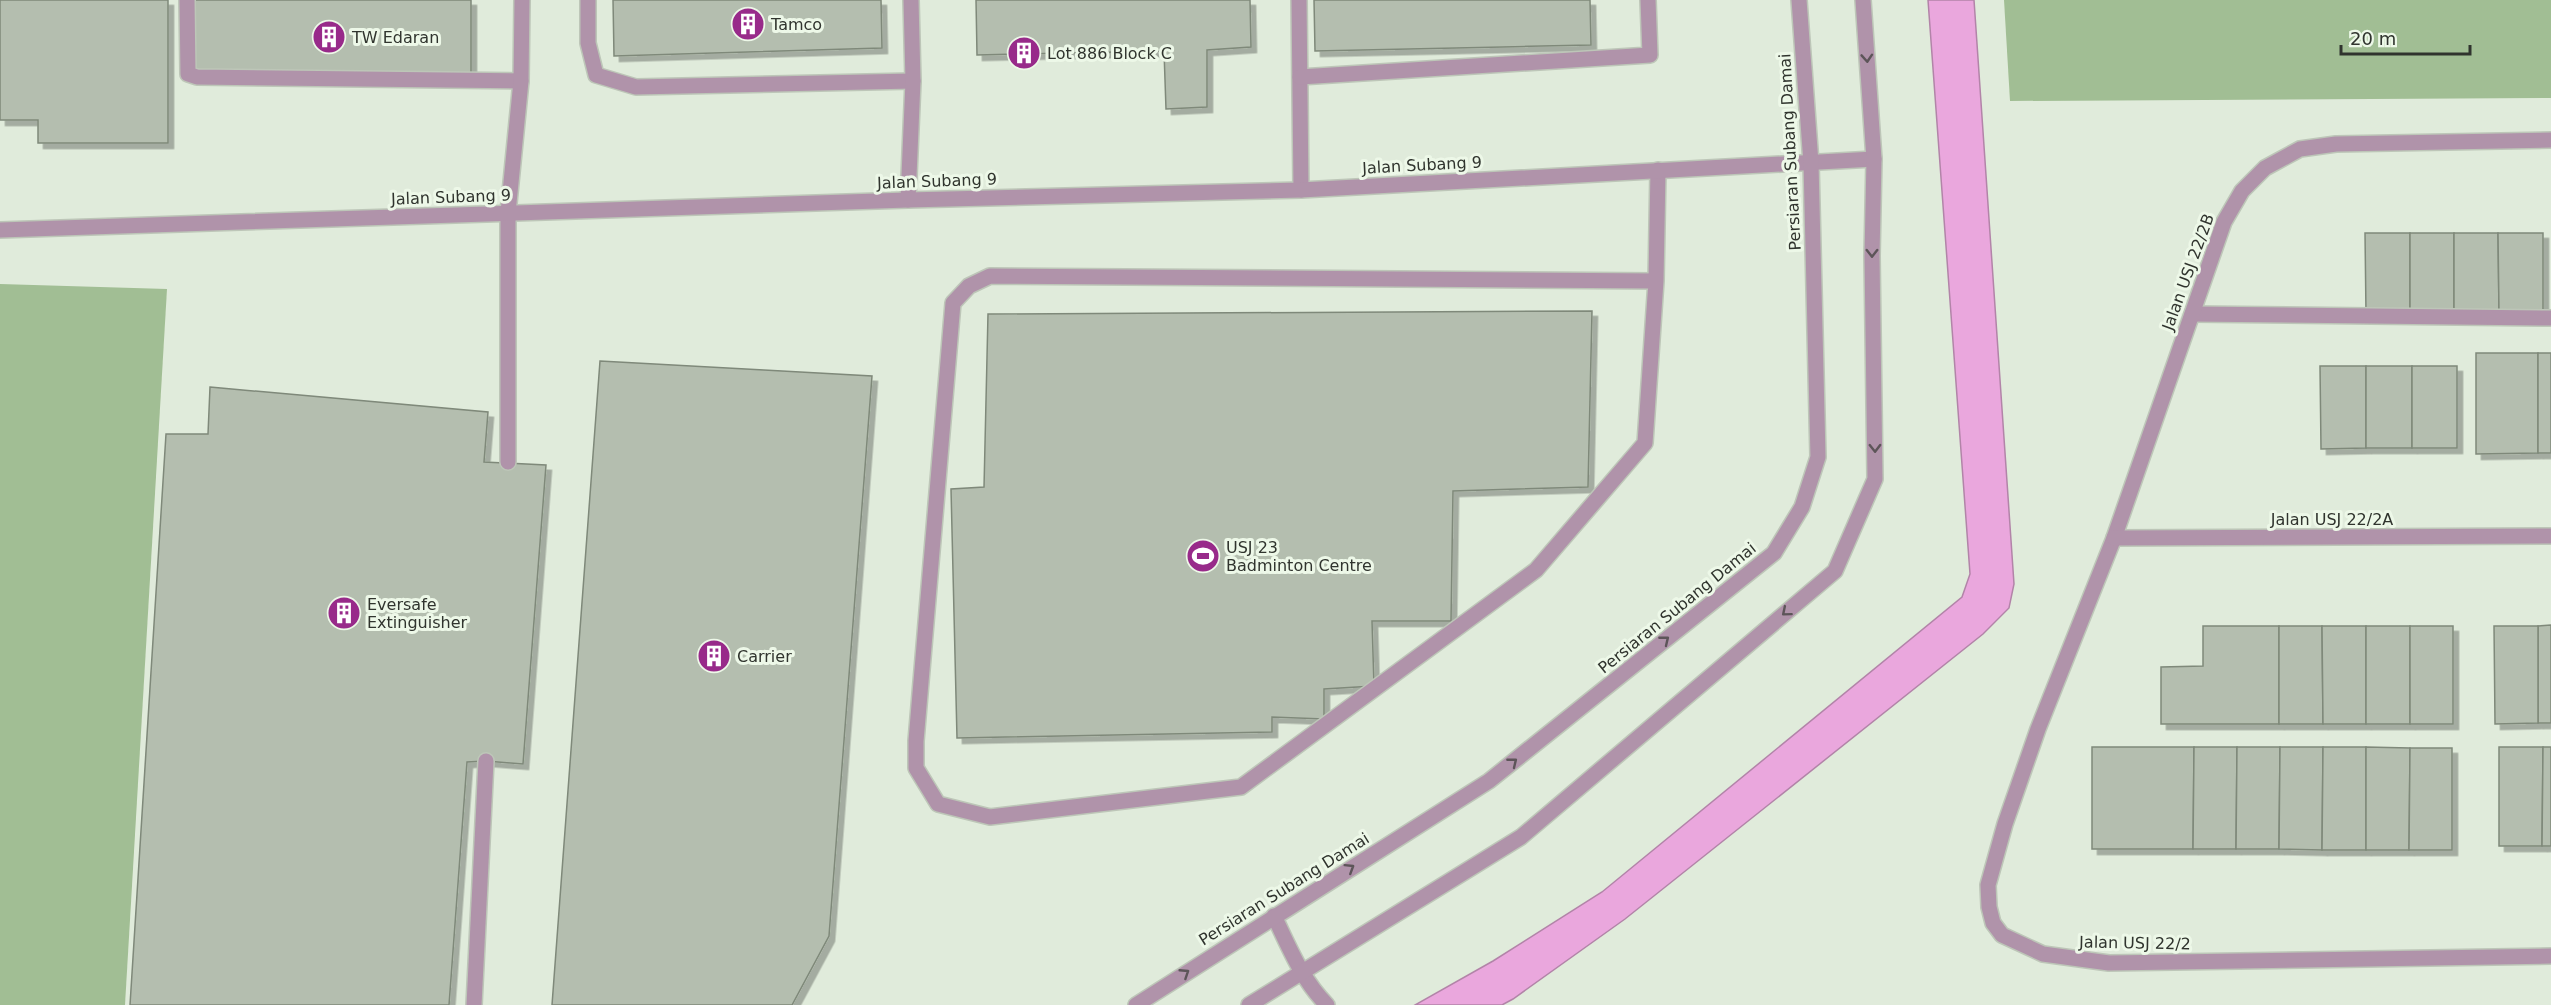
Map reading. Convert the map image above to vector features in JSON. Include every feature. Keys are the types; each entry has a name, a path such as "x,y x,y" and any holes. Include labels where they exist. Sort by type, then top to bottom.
{"street":[{"path":"187,0 188,74 197,77 521,81"},
{"path":"508,462 508,213 521,81 522,0"},
{"path":"588,0 588,43 596,75 636,87 913,81"},
{"path":"908,200 913,81 911,0"},
{"path":"1299,0 1301,190"},
{"path":"1300,77 1650,55 1648,0"},
{"name":"Persiaran Subang Damai","path":"1136,1005 1489,781 1774,553 1802,507 1818,457 1811,163 1799,0"},
{"path":"1249,1005 1521,837 1835,571 1875,479 1872,256 1874,159 1863,0"},
{"name":"Jalan USJ 22/2B","path":"2114,538 2224,222 2242,191 2265,168 2300,149 2348,144 2551,140"},
{"name":"Jalan Subang 9","path":"0,230 908,200 1301,190 1874,159"},
{"path":"1656,281 990,276 969,286 953,303 916,741 916,768 938,804 990,817 1240,787 1536,570 1645,443 1656,281 1658,170"},
{"path":"2192,314 2551,318"},
{"name":"Jalan USJ 22/2A","path":"2114,538 2551,536"},
{"name":"Jalan USJ 22/2","path":"2114,538 2038,729 2005,824 1988,885 1989,908 1993,923 2002,935 2043,954 2109,963 2551,956"},
{"path":"474,1005 486,761"},
{"path":"1274,916 1302,971 1322,1000"}],"green space":[{"path":"2004,0 2551,0 2551,98 2010,101"},
{"path":"0,284 167,289 125,1005 0,1005"}],"shaded area":[{"path":"1928,0 1974,0 2014,584 2009,608 1983,634 1625,919 1513,999 1502,1005 1415,1005 1493,961 1602,892 1962,597 1970,574"}],"building":[{"path":"0,0 168,0 168,143 38,143 38,120 0,120"},
{"name":"TW Edaran","path":"188,0 471,0 471,73 188,75"},
{"name":"Tamco","path":"613,0 881,0 882,48 614,56"},
{"name":"Lot 886 Block C","path":"976,0 1250,0 1251,47 1207,50 1207,107 1166,109 1164,51 977,55"},
{"path":"1314,0 1590,0 1591,45 1315,51"},
{"path":"2365,233 2410,233 2410,314 2366,314"},
{"path":"2410,233 2454,233 2454,314 2410,314"},
{"path":"2454,233 2498,233 2499,313 2454,314"},
{"path":"2498,233 2543,233 2543,313 2499,313"},
{"name":"USJ 23 Badminton Centre","path":"1592,311 1588,487 1453,491 1451,621 1372,621 1374,686 1324,689 1324,719 1272,717 1272,732 957,738 951,489 984,487 988,314"},
{"path":"2476,353 2538,353 2538,453 2476,454"},
{"path":"2538,353 2551,353 2551,453 2538,453"},
{"name":"Carrier","path":"600,361 872,376 829,936 792,1005 552,1005"},
{"path":"2320,366 2366,366 2366,448 2321,449"},
{"path":"2366,366 2412,366 2412,448 2366,448"},
{"path":"2412,366 2457,366 2457,448 2412,448"},
{"name":"Eversafe Extinguisher","path":"210,387 488,412 484,462 546,465 523,764 467,762 449,1005 130,1005 166,434 208,434"},
{"path":"2551,625 2551,723 2538,723 2538,626"},
{"path":"2203,626 2279,626 2279,724 2161,724 2161,667 2203,666"},
{"path":"2279,626 2322,626 2323,724 2279,724"},
{"path":"2322,626 2366,626 2366,724 2323,724"},
{"path":"2366,626 2410,626 2410,724 2366,724"},
{"path":"2410,626 2453,626 2453,724 2410,724"},
{"path":"2494,626 2538,626 2538,723 2495,724"},
{"path":"2092,747 2194,747 2193,849 2092,849"},
{"path":"2194,747 2237,747 2236,849 2193,849"},
{"path":"2237,747 2280,747 2279,849 2236,849"},
{"path":"2280,747 2323,747 2322,850 2279,849"},
{"path":"2323,747 2366,747 2366,850 2322,850"},
{"path":"2366,747 2410,748 2409,850 2366,850"},
{"path":"2499,747 2543,747 2542,846 2499,846"},
{"path":"2543,747 2551,747 2551,846 2542,846"},
{"path":"2410,748 2452,748 2452,850 2409,850"}],"place":[{"name":"Tamco","path":"748,24"},
{"name":"TW Edaran","path":"329,37"},
{"name":"Lot 886 Block C","path":"1024,53"},
{"name":"USJ 23 Badminton Centre","path":"1203,556"},
{"name":"Eversafe Extinguisher","path":"344,613"},
{"name":"Carrier","path":"714,656"}]}
